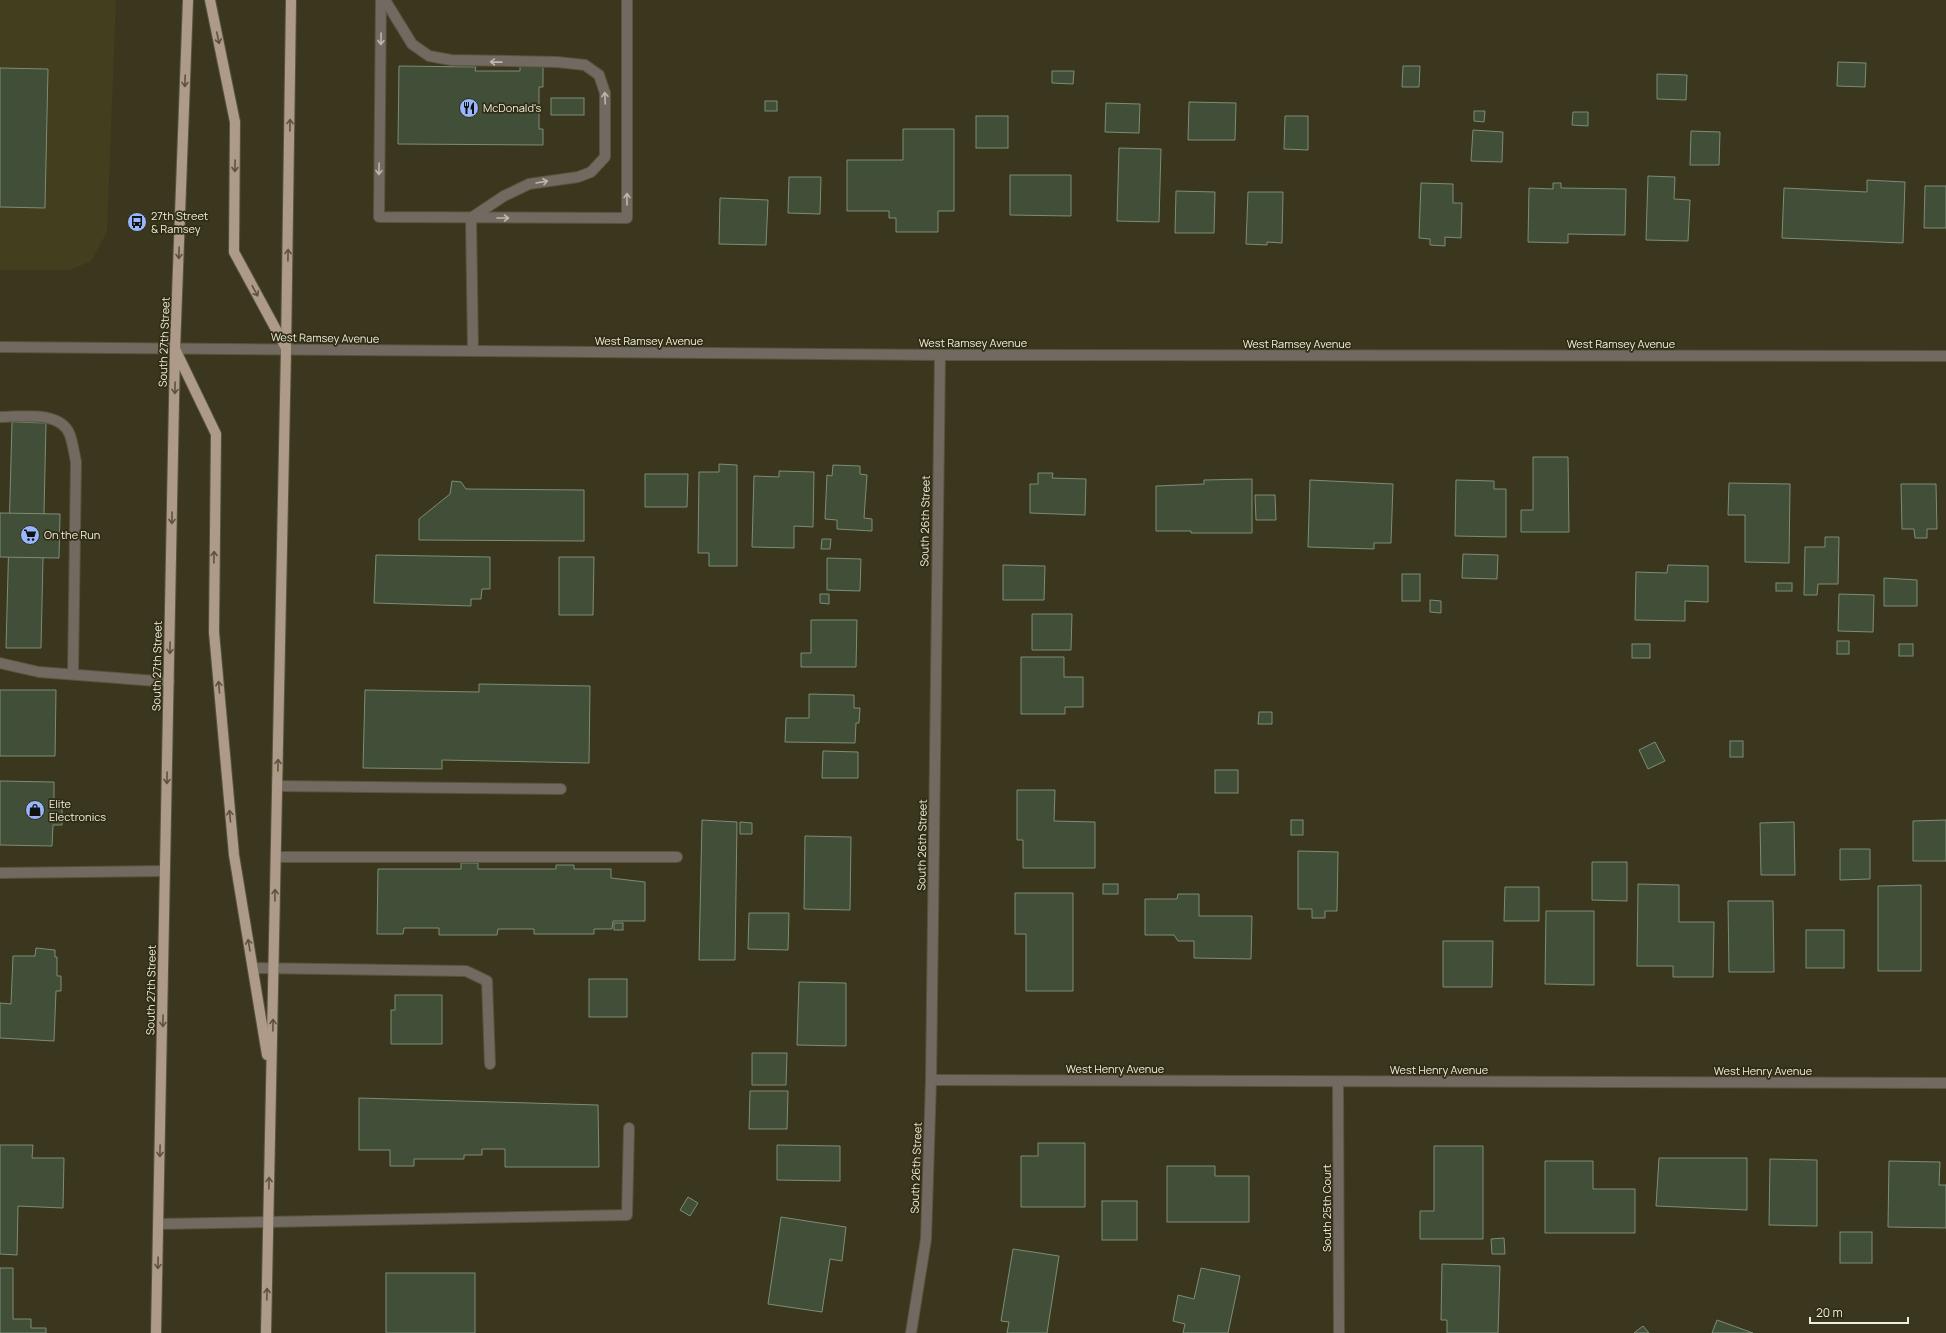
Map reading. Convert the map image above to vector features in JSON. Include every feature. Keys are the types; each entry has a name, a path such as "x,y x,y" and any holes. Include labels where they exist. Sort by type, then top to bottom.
{"main road":[{"name":"South 27th Street","path":"156,1333 175,349 188,0"},
{"path":"210,0 235,122 234,252 286,350"},
{"path":"266,1333 278,786 291,0"},
{"path":"175,349 216,434 214,632 234,856 271,1080"}],"street":[{"path":"381,0 379,217 471,218 627,218 627,0"},
{"path":"385,0 412,44 429,56 451,60 557,62 585,65 599,75 605,93 605,157 591,172 578,178 529,184 504,196 471,218"},
{"path":"471,218 473,351"},
{"name":"West Ramsey Avenue","path":"0,347 940,355 1946,356"},
{"name":"South 26th Street","path":"911,1333 926,1239 931,1080 940,355"},
{"path":"0,417 42,416 56,419 69,433 76,462 73,674"},
{"path":"0,663 39,672 169,682"},
{"path":"278,786 562,789"},
{"path":"276,857 677,857"},
{"path":"0,873 165,871"},
{"path":"253,968 466,971 487,981 490,1064"},
{"name":"West Henry Avenue","path":"931,1080 1946,1083"},
{"name":"South 25th Court","path":"1338,1082 1339,1333"},
{"path":"158,1224 627,1215 629,1128"}],"shaded area":[{"path":"0,0 116,0 107,232 91,261 70,270 0,270"}],"building":[{"path":"1838,62 1866,63 1865,87 1837,86"},
{"name":"McDonald's","path":"399,66 476,67 475,71 520,71 520,66 543,66 543,87 539,87 539,129 543,129 543,145 398,144"},
{"path":"1403,66 1420,66 1419,87 1402,87"},
{"path":"0,68 48,69 45,208 0,207"},
{"path":"1052,71 1074,71 1073,84 1052,83"},
{"path":"1657,74 1687,75 1686,100 1657,99"},
{"path":"551,98 584,98 584,115 551,115"},
{"path":"765,101 777,101 777,111 765,111"},
{"path":"1189,102 1236,103 1235,140 1188,140"},
{"path":"1106,103 1140,104 1139,133 1105,132"},
{"path":"1474,111 1485,111 1484,122 1474,121"},
{"path":"1573,112 1588,112 1588,126 1572,125"},
{"path":"976,116 1008,116 1008,148 976,148"},
{"path":"1285,116 1308,116 1308,150 1284,149"},
{"path":"903,129 954,129 954,211 938,211 938,232 896,232 896,218 889,218 889,211 847,211 847,160 903,160"},
{"path":"1473,130 1503,132 1502,162 1471,161"},
{"path":"1691,131 1720,132 1719,165 1690,165"},
{"path":"1119,148 1161,149 1159,222 1117,221"},
{"path":"1010,175 1071,175 1071,216 1010,215"},
{"path":"1648,176 1675,177 1674,199 1690,200 1688,241 1646,240"},
{"path":"789,177 821,177 820,214 788,213"},
{"path":"1867,180 1905,182 1903,243 1782,238 1784,188 1867,192"},
{"path":"1421,183 1453,184 1453,203 1462,203 1461,238 1445,237 1445,246 1430,245 1430,239 1419,238"},
{"path":"1553,183 1561,183 1561,188 1626,189 1625,235 1568,234 1568,243 1528,242 1529,188 1553,189"},
{"path":"1925,186 1946,186 1946,228 1924,228"},
{"path":"1176,191 1215,192 1214,233 1175,233"},
{"path":"1248,192 1283,192 1282,243 1267,242 1267,245 1246,244"},
{"path":"720,198 768,200 766,245 719,244"},
{"path":"12,422 46,423 41,648 6,648"},
{"path":"1533,457 1568,457 1569,532 1521,532 1521,510 1533,510"},
{"path":"719,464 737,465 737,566 709,566 709,553 698,553 699,472 719,472"},
{"path":"833,465 860,466 860,474 867,475 864,518 872,519 872,531 837,529 837,520 825,519 827,475 832,476"},
{"path":"779,471 814,472 813,527 794,526 794,548 752,547 754,476 779,477"},
{"path":"1038,473 1053,473 1052,478 1086,479 1085,515 1030,513 1030,484 1038,484"},
{"path":"645,474 688,474 687,507 645,507"},
{"path":"1252,479 1252,533 1191,533 1191,531 1156,531 1156,486 1204,484 1204,480"},
{"path":"1310,480 1393,484 1391,543 1374,543 1374,549 1308,547"},
{"path":"1456,480 1494,481 1494,489 1506,489 1506,537 1455,536"},
{"path":"452,481 461,482 466,489 584,490 584,541 419,540 419,519 450,494"},
{"path":"1729,483 1790,484 1789,563 1745,562 1745,515 1728,515"},
{"path":"1901,484 1936,484 1937,529 1927,529 1927,538 1915,538 1914,529 1902,529"},
{"path":"1255,495 1275,495 1276,520 1256,520"},
{"name":"On the Run","path":"0,513 60,514 59,558 0,557"},
{"path":"1825,537 1839,537 1838,584 1818,584 1817,595 1804,595 1805,547 1825,547"},
{"path":"822,539 831,539 830,549 821,549"},
{"path":"1463,554 1498,555 1497,579 1462,578"},
{"path":"376,555 490,557 490,589 482,589 481,599 471,599 471,606 374,603"},
{"path":"559,557 594,557 593,615 559,615"},
{"path":"827,558 861,559 860,591 827,590"},
{"path":"1003,565 1045,566 1044,600 1003,600"},
{"path":"1668,565 1708,566 1708,602 1685,601 1685,621 1635,620 1636,572 1667,573"},
{"path":"1402,574 1420,574 1420,601 1402,601"},
{"path":"1884,578 1917,580 1917,606 1884,606"},
{"path":"1776,583 1792,583 1792,591 1776,591"},
{"path":"820,594 829,594 829,604 820,603"},
{"path":"1839,594 1874,595 1873,632 1838,631"},
{"path":"1430,600 1441,601 1441,613 1430,612"},
{"path":"1032,614 1072,614 1071,650 1032,650"},
{"path":"811,620 857,620 856,667 801,667 801,653 811,653"},
{"path":"1837,641 1849,641 1849,654 1837,654"},
{"path":"1632,644 1650,644 1650,658 1632,658"},
{"path":"1899,644 1913,644 1913,656 1899,656"},
{"path":"1021,657 1064,657 1064,677 1083,677 1083,707 1065,707 1065,714 1021,714"},
{"path":"479,684 590,686 589,763 442,760 442,769 363,768 365,690 479,692"},
{"path":"0,690 56,690 55,756 0,756"},
{"path":"809,694 854,695 854,708 860,708 859,723 856,723 855,743 785,742 786,718 809,718"},
{"path":"1259,712 1272,712 1272,724 1258,724"},
{"path":"1730,741 1743,741 1743,757 1730,757"},
{"path":"1655,742 1665,761 1648,769 1639,750"},
{"path":"823,751 858,752 858,778 822,778"},
{"path":"1215,770 1238,770 1238,793 1215,793"},
{"path":"0,781 54,782 54,804 62,804 62,825 53,825 52,846 0,845"},
{"path":"1017,790 1055,790 1054,821 1095,822 1095,868 1023,868 1023,840 1017,840"},
{"path":"702,820 737,822 735,960 699,960"},
{"path":"1291,820 1303,820 1303,835 1291,835"},
{"path":"1946,820 1946,861 1913,861 1913,821"},
{"path":"740,822 752,823 752,834 740,834"},
{"path":"1794,822 1795,875 1761,875 1760,823"},
{"path":"805,836 851,837 850,910 804,909"},
{"path":"1840,849 1870,849 1870,879 1840,880"},
{"path":"1298,851 1338,852 1337,911 1325,911 1325,918 1312,918 1312,909 1298,909"},
{"path":"1592,862 1627,862 1627,901 1592,900"},
{"path":"461,863 478,863 478,869 556,869 556,865 574,865 574,869 611,869 611,878 645,882 645,921 613,921 612,929 594,929 594,934 534,934 534,929 498,929 497,935 439,935 439,928 404,928 403,934 377,934 378,869 461,869"},
{"path":"1103,884 1118,884 1118,894 1103,894"},
{"path":"1638,884 1679,885 1679,922 1714,922 1713,977 1673,977 1673,966 1637,966"},
{"path":"1921,885 1921,971 1878,971 1878,886"},
{"path":"1505,887 1539,887 1539,921 1504,921"},
{"path":"1015,893 1073,893 1073,991 1026,991 1026,934 1015,934"},
{"path":"1178,894 1199,894 1199,916 1252,916 1251,959 1194,958 1194,941 1178,941 1174,935 1145,935 1145,899 1177,899"},
{"path":"1728,901 1773,901 1774,972 1729,972"},
{"path":"1546,911 1594,911 1594,985 1545,984"},
{"path":"749,913 789,913 788,950 748,949"},
{"path":"614,923 623,923 623,930 614,930"},
{"path":"1806,930 1844,930 1844,968 1806,968"},
{"path":"1443,941 1493,941 1492,987 1443,987"},
{"path":"36,948 55,950 55,957 57,957 57,976 61,976 61,991 56,991 54,1041 0,1038 0,1003 11,1004 13,956 35,956"},
{"path":"589,979 627,979 627,1017 589,1017"},
{"path":"799,982 846,983 846,1046 797,1045"},
{"path":"395,995 442,995 442,1044 391,1044 391,1010 395,1010"},
{"path":"752,1053 787,1053 786,1085 752,1085"},
{"path":"750,1091 788,1091 787,1129 749,1129"},
{"path":"359,1098 598,1105 599,1167 505,1167 505,1149 482,1149 482,1155 464,1155 464,1159 414,1159 414,1166 390,1166 390,1150 359,1150"},
{"path":"1038,1143 1085,1143 1085,1207 1021,1207 1021,1156 1038,1156"},
{"path":"0,1145 33,1145 32,1158 64,1158 63,1208 18,1206 17,1255 0,1254"},
{"path":"777,1145 840,1146 840,1181 777,1180"},
{"path":"1434,1146 1483,1146 1483,1239 1420,1239 1420,1211 1434,1211"},
{"path":"1659,1158 1747,1158 1747,1210 1656,1206"},
{"path":"1770,1159 1817,1160 1817,1226 1769,1225"},
{"path":"1545,1161 1593,1161 1593,1189 1635,1189 1635,1233 1545,1233"},
{"path":"1889,1161 1940,1162 1939,1185 1946,1185 1946,1228 1888,1227"},
{"path":"1167,1166 1215,1166 1215,1176 1249,1176 1249,1222 1167,1222"},
{"path":"688,1197 698,1203 690,1216 680,1210"},
{"path":"1102,1201 1137,1201 1137,1240 1102,1240"},
{"path":"781,1217 846,1227 842,1261 830,1259 822,1312 768,1304"},
{"path":"1840,1232 1872,1232 1872,1263 1840,1263"},
{"path":"1504,1238 1505,1254 1492,1254 1491,1239"},
{"path":"1013,1249 1059,1256 1047,1333 1007,1333 1009,1322 1001,1321"},
{"path":"1442,1264 1500,1266 1498,1333 1447,1333 1447,1320 1441,1320"},
{"path":"0,1268 13,1268 13,1319 31,1319 31,1328 46,1328 46,1333 0,1333"},
{"path":"1201,1268 1240,1276 1228,1333 1183,1333 1185,1324 1173,1321 1178,1295 1194,1299"},
{"path":"386,1273 475,1273 475,1333 386,1333"},
{"path":"1717,1320 1753,1333 1712,1333"},
{"path":"1643,1326 1649,1333 1634,1333"}],"place":[{"name":"McDonald's","path":"469,108"},
{"name":"27th Street & Ramsey","path":"137,222"},
{"name":"On the Run","path":"30,535"},
{"name":"Elite Electronics","path":"35,810"}]}
